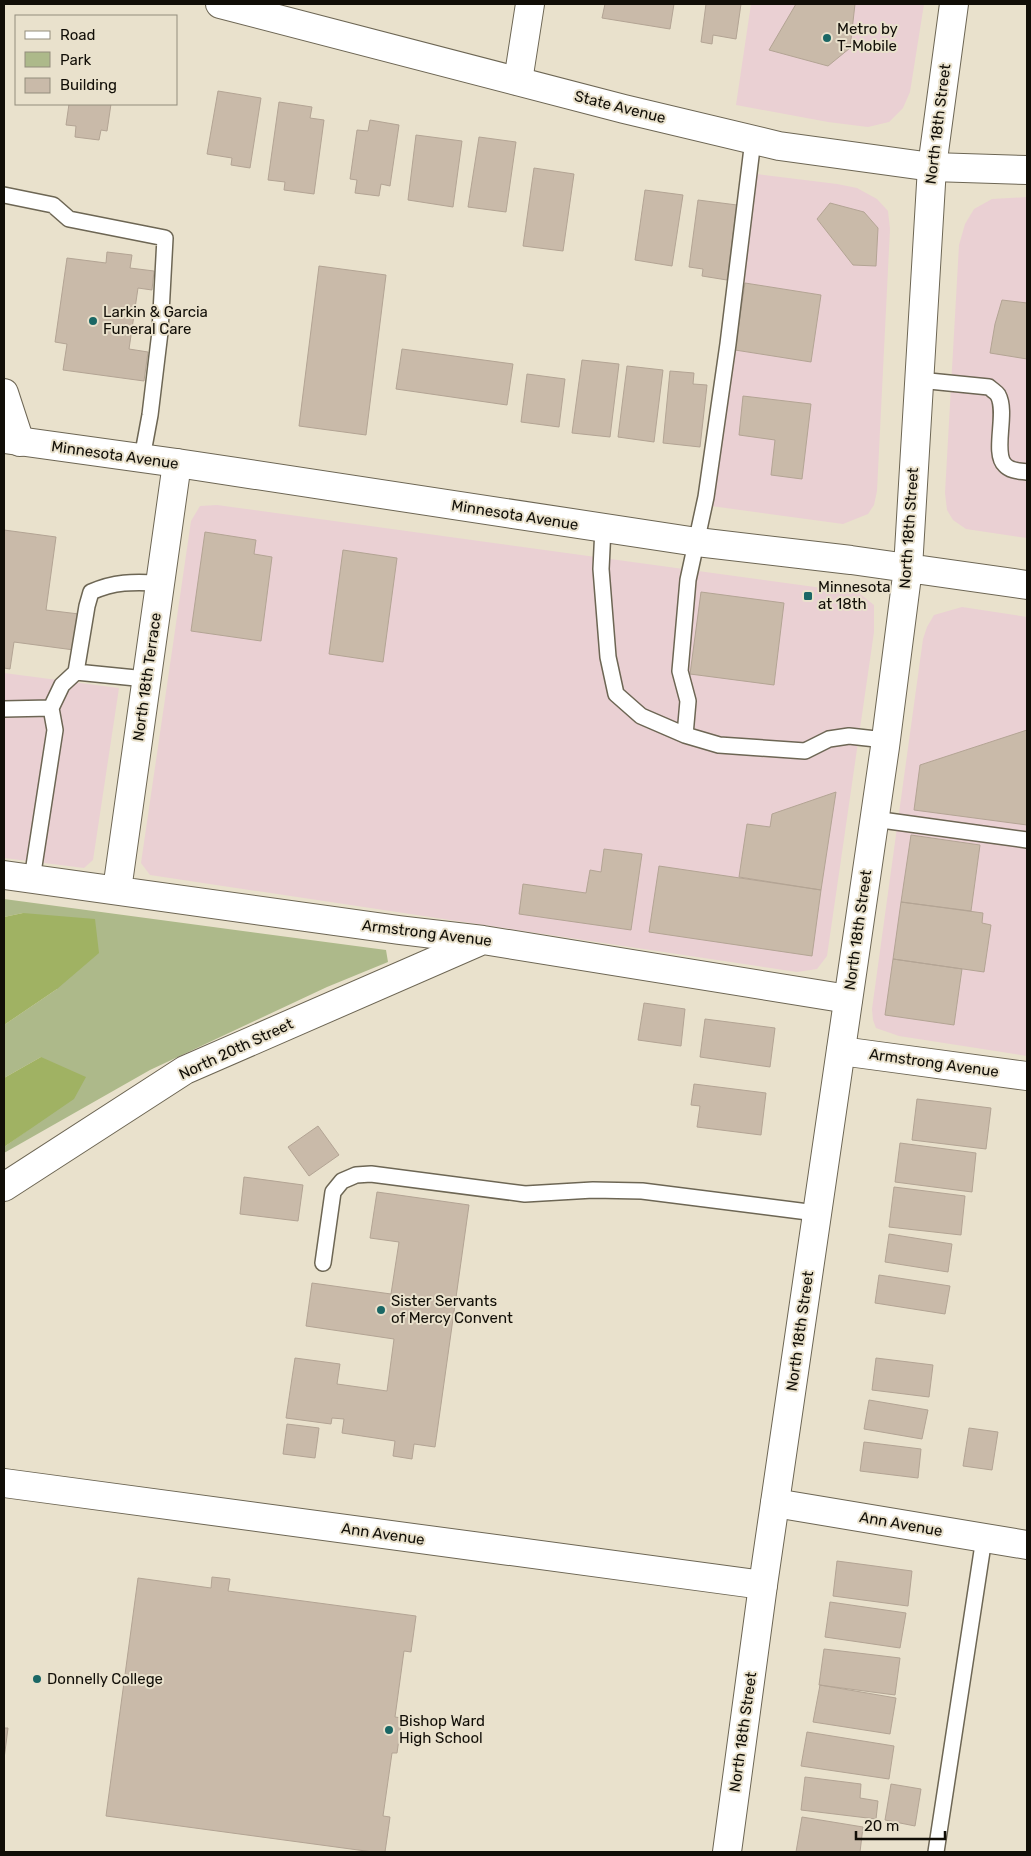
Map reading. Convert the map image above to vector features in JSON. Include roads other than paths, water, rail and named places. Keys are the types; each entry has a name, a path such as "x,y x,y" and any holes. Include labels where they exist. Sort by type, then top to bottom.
{"main road":[{"name":"State Avenue","path":"220,4 624,110 779,146 932,167 1027,170"},
{"path":"518,81 530,4"},
{"name":"North 18th Street","path":"727,1852 763,1585 841,1051 908,568 932,167 954,4"},
{"path":"4,393 12,440"},
{"name":"Minnesota Avenue","path":"12,440 177,463 697,542 1027,585"},
{"name":"North 18th Terrace","path":"117,890 177,463"},
{"name":"Armstrong Avenue","path":"4,875 483,940 848,999"},
{"name":"North 20th Street","path":"4,1187 185,1070 483,940"},
{"name":"Armstrong Avenue","path":"841,1051 1027,1076"},
{"name":"Ann Avenue","path":"4,1483 763,1585"},
{"name":"Ann Avenue","path":"775,1503 1027,1545"}],"lane":[{"path":"685,735 688,701 680,671 688,580 706,497 753,140"},
{"path":"4,195 53,205 68,219 165,238 160,332 150,416 142,458"},
{"path":"919,380 989,388 997,394 1002,405 1000,458 1004,465 1012,470 1027,472"},
{"path":"602,528 602,578 608,657 616,694 641,716 685,735 720,745 805,751 829,739 849,736 885,740"},
{"path":"32,879 55,730 50,708 62,685 76,672 91,592 105,586 126,582 160,583"},
{"path":"76,672 146,679"},
{"path":"4,709 50,708"},
{"path":"874,819 1027,840"},
{"path":"323,1263 334,1192 342,1181 356,1175 371,1174 525,1194 593,1190 642,1191 816,1213"},
{"path":"936,1852 984,1538"}],"place":[{"name":"Metro by T-Mobile","path":"827,38"},
{"name":"Larkin & Garcia Funeral Care","path":"93,321"},
{"name":"Minnesota at 18th","path":"808,596"},
{"name":"Sister Servants of Mercy Convent","path":"381,1310"},
{"name":"Donnelly College","path":"37,1679"},
{"name":"Bishop Ward High School","path":"389,1730"}]}
